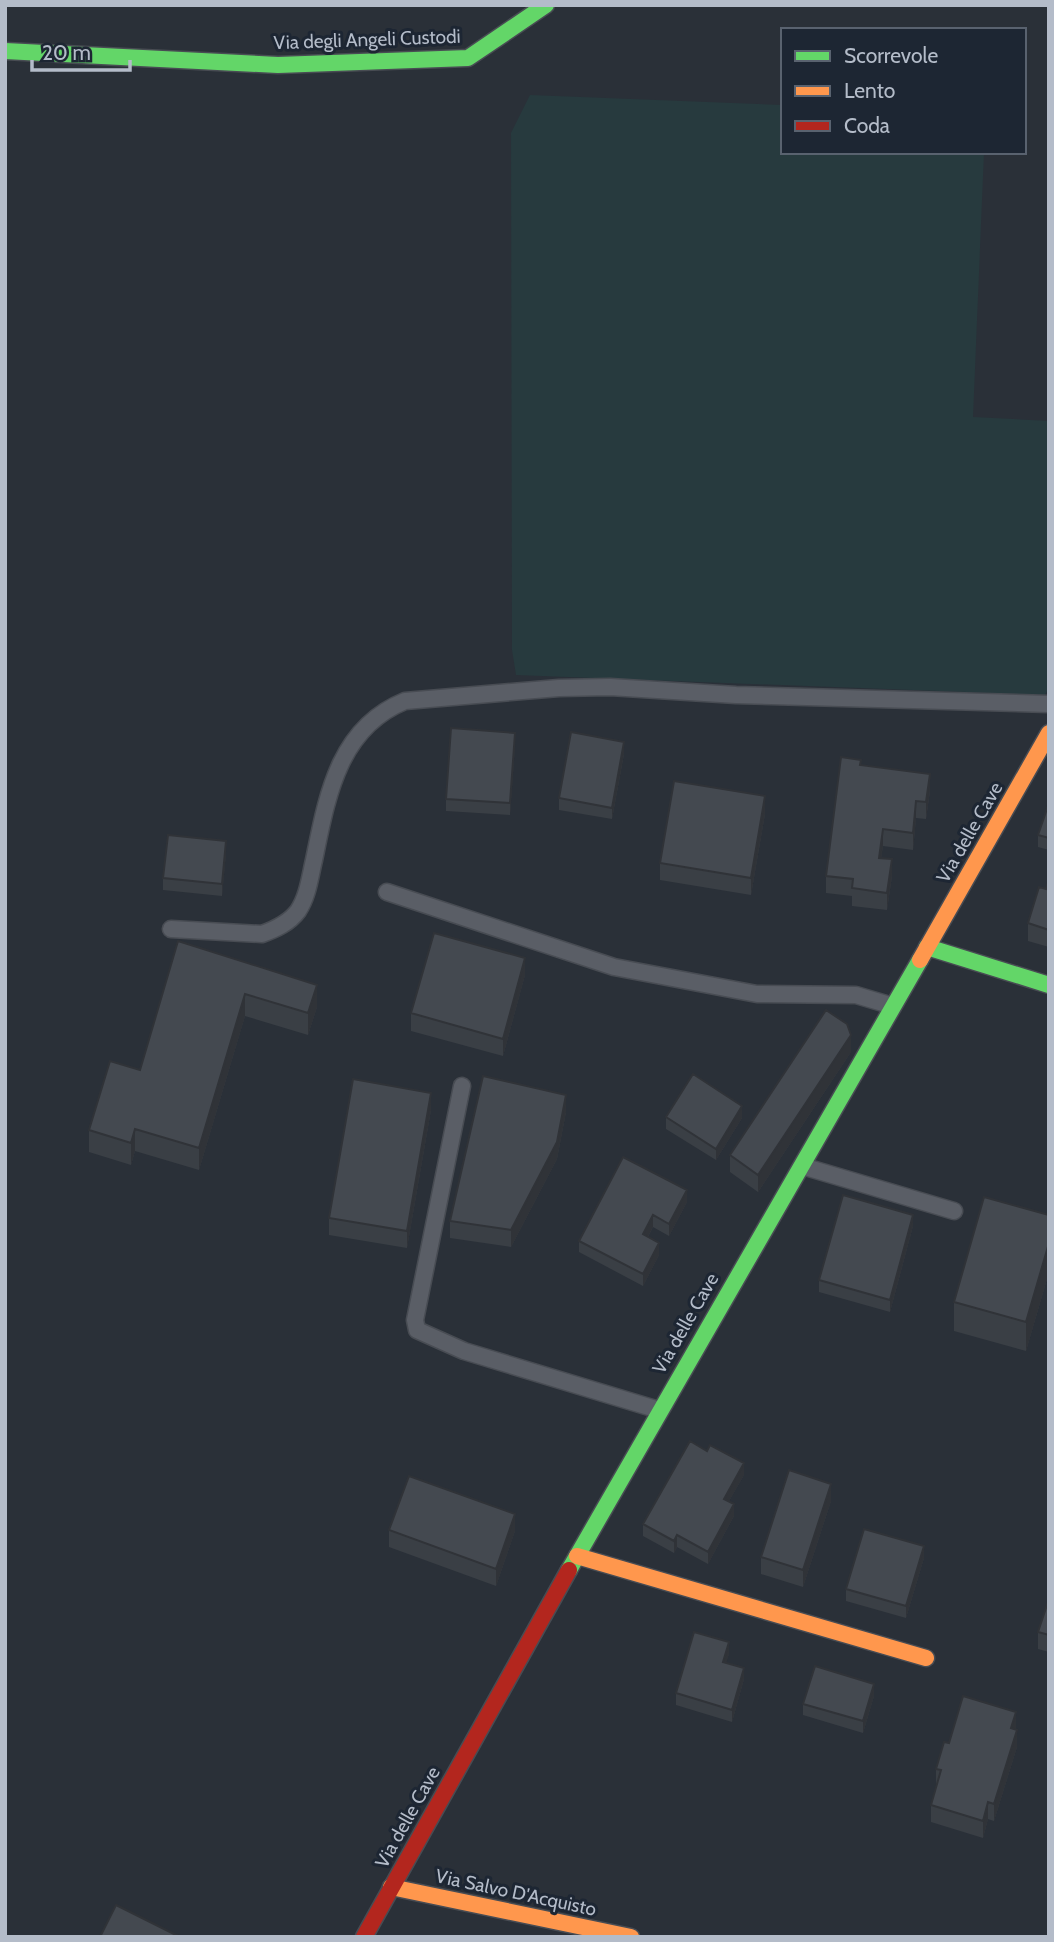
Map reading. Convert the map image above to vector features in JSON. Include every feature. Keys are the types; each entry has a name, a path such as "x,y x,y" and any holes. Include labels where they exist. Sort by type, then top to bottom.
{"street":[{"name":"Via degli Angeli Custodi","path":"5,51 278,65 468,58 546,5"},
{"name":"Via delle Cave","path":"364,1937 659,1409 1049,733"},
{"path":"927,947 1049,985"},
{"path":"578,1556 926,1658"},
{"name":"Via Salvo D'Acquisto","path":"391,1887 631,1937"}],"lane":[{"path":"171,929 262,934 275,929 297,912 308,887 328,793 338,767 361,730 382,712 405,701 546,689 610,687 750,695 1049,704"},
{"path":"387,892 614,967 757,994 856,995 893,1007"},
{"path":"462,1086 415,1321 416,1330 464,1351 659,1409"},
{"path":"800,1166 954,1211"}],"green space":[{"path":"530,95 781,105 781,154 984,154 973,417 1049,421 1049,687 1045,695 516,675 512,650 511,133"}],"building":[{"path":"451,728 515,733 510,803 446,799"},
{"path":"571,732 624,742 612,808 559,798"},
{"path":"841,757 861,760 860,765 930,774 926,802 916,801 913,833 883,829 879,858 892,859 887,893 852,888 853,879 826,876"},
{"path":"674,781 765,796 751,878 660,863"},
{"path":"1049,803 1049,838 1038,835"},
{"path":"168,835 226,841 222,884 163,878"},
{"path":"1049,879 1049,930 1028,923 1039,887 1046,889"},
{"path":"434,933 525,958 503,1039 411,1013"},
{"path":"178,941 317,985 308,1013 245,994 199,1148 135,1129 131,1143 89,1130 110,1061 140,1070"},
{"path":"826,1010 847,1024 851,1035 758,1175 730,1155"},
{"path":"693,1074 742,1106 716,1149 666,1117"},
{"path":"483,1076 566,1095 557,1142 511,1230 450,1221"},
{"path":"353,1079 431,1093 407,1231 329,1218"},
{"path":"623,1157 687,1190 669,1224 653,1215 643,1234 659,1243 643,1274 579,1241"},
{"path":"843,1195 913,1215 890,1300 819,1280"},
{"path":"984,1197 1049,1215 1049,1243 1026,1322 954,1302"},
{"path":"690,1441 707,1451 710,1445 744,1463 724,1499 734,1504 708,1552 677,1535 674,1541 643,1524"},
{"path":"789,1470 831,1484 803,1570 761,1557"},
{"path":"409,1476 515,1514 496,1569 389,1530"},
{"path":"864,1529 924,1546 906,1606 846,1589"},
{"path":"1049,1599 1049,1635 1038,1632"},
{"path":"694,1632 729,1642 723,1662 744,1668 732,1710 676,1693"},
{"path":"815,1666 874,1684 863,1721 803,1704"},
{"path":"963,1696 1016,1712 1011,1728 1017,1730 994,1804 988,1802 983,1821 931,1805 941,1770 936,1769 944,1742 949,1743"},
{"path":"116,1905 180,1937 100,1937"}],"traffic: fast":[{"path":"5,51 278,65 468,58 546,5"},
{"path":"927,947 1049,985"},
{"path":"569,1570 920,960"}],"traffic: slow":[{"path":"920,960 1049,733"},
{"path":"577,1556 926,1658"},
{"path":"391,1887 631,1937"}],"traffic: jam":[{"path":"364,1937 569,1570"}]}
